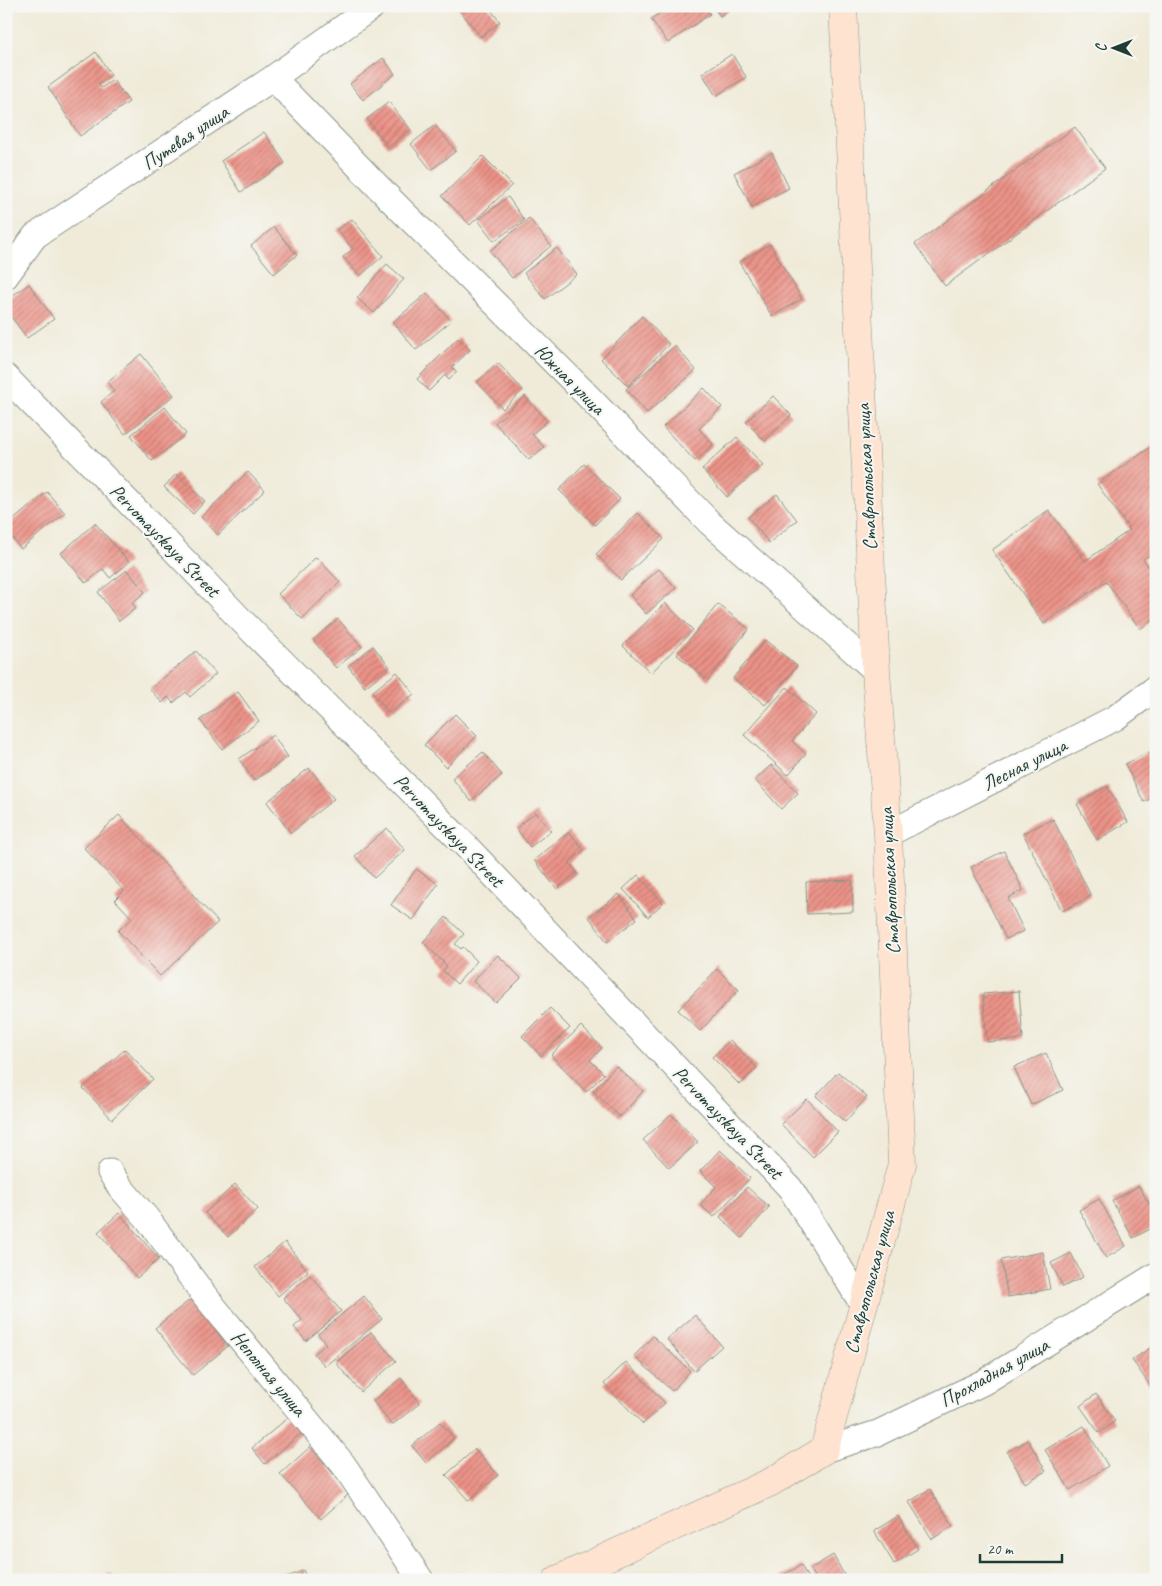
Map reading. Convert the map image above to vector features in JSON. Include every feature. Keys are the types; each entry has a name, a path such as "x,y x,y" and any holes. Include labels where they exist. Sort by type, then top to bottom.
{"street":[{"name":"Путевая улица","path":"6,276 36,236 273,78 373,6"},
{"name":"Ставропольская улица","path":"824,1450 902,1164 888,834 876,671 843,6"},
{"name":"Южная улица","path":"273,78 390,199 583,391 710,523 876,671"},
{"name":"Pervomayskaya Street","path":"6,377 242,621 465,845 790,1188 863,1305"},
{"name":"Лесная улица","path":"888,834 1115,718 1156,688"},
{"name":"Неполная улица","path":"110,1172 205,1296 343,1464 421,1580"},
{"name":"Прохладная улица","path":"824,1450 878,1433 984,1382 1156,1275"},
{"path":"556,1580 771,1482 824,1450"}],"building":[{"path":"456,6 488,6 500,22 481,37"},
{"path":"670,6 705,6 710,14 668,43 651,19"},
{"path":"713,6 735,6 720,16"},
{"path":"96,52 111,75 98,84 101,88 113,80 129,102 80,136 48,87"},
{"path":"732,54 746,77 716,96 702,73"},
{"path":"383,58 395,74 363,100 350,84"},
{"path":"389,102 411,130 388,147 367,119"},
{"path":"435,125 456,151 431,170 411,144"},
{"path":"1075,127 1105,168 945,286 915,244"},
{"path":"264,132 285,163 241,192 221,161"},
{"path":"772,153 789,188 752,207 734,173"},
{"path":"483,156 512,185 470,225 442,196"},
{"path":"508,197 524,220 494,241 478,220"},
{"path":"529,218 551,246 512,278 490,251"},
{"path":"352,219 383,256 360,276 343,257 353,249 337,230"},
{"path":"274,227 297,255 274,274 251,246"},
{"path":"770,244 802,299 772,316 739,262"},
{"path":"557,248 577,274 545,299 524,273"},
{"path":"387,264 404,279 374,313 357,298"},
{"path":"29,284 54,319 27,338 6,310 6,300"},
{"path":"427,293 451,321 416,350 393,322"},
{"path":"642,316 669,344 628,386 601,359"},
{"path":"458,338 470,350 452,367 457,372 449,380 445,375 429,391 417,379"},
{"path":"675,346 696,370 647,413 626,389"},
{"path":"141,354 174,395 125,434 101,402 114,391 107,382"},
{"path":"498,363 523,390 503,409 477,382"},
{"path":"704,388 722,407 699,429 713,444 695,461 663,427"},
{"path":"525,396 547,421 532,434 544,447 529,460 495,423"},
{"path":"773,396 791,415 765,441 746,422"},
{"path":"165,407 186,434 152,461 131,435"},
{"path":"737,437 763,465 727,497 702,469"},
{"path":"1152,446 1156,452 1156,550 1143,559 1156,577 1156,618 1140,629 1106,581 1044,624 992,550 1049,510 1085,561 1130,530 1097,484"},
{"path":"584,464 620,499 595,525 559,490"},
{"path":"248,472 265,490 218,535 201,517"},
{"path":"176,474 205,501 193,514 164,487"},
{"path":"47,492 65,513 21,549 6,530 6,526"},
{"path":"777,494 797,520 769,543 748,517"},
{"path":"638,513 664,539 621,580 596,554"},
{"path":"95,523 129,562 110,578 103,569 86,583 61,553"},
{"path":"316,557 340,582 302,619 278,594"},
{"path":"659,569 676,588 646,614 630,595"},
{"path":"127,570 145,592 132,603 136,608 119,621 98,592"},
{"path":"665,603 693,630 651,673 623,646"},
{"path":"718,604 749,629 708,680 677,655"},
{"path":"338,619 362,647 336,668 313,640"},
{"path":"765,640 797,666 765,705 733,678"},
{"path":"373,646 390,667 365,687 348,666"},
{"path":"196,651 216,674 190,697 186,692 173,703 168,697 162,703 150,689"},
{"path":"397,672 414,694 389,713 372,692"},
{"path":"787,687 816,714 792,741 806,754 788,775 744,735"},
{"path":"238,692 259,721 222,749 200,720"},
{"path":"455,714 477,736 446,767 424,745"},
{"path":"273,735 288,757 254,781 239,759"},
{"path":"483,752 502,775 471,801 452,778"},
{"path":"1149,752 1156,764 1156,796 1144,802 1125,764"},
{"path":"771,765 798,793 781,809 755,780"},
{"path":"309,768 334,799 291,833 267,802"},
{"path":"1107,786 1128,822 1097,840 1077,804"},
{"path":"536,812 551,831 530,847 516,828"},
{"path":"119,815 218,922 160,976 118,931 132,918 115,900 124,891 84,848"},
{"path":"1053,819 1091,896 1062,911 1023,833"},
{"path":"387,828 405,850 374,878 355,856"},
{"path":"569,832 584,850 569,862 577,873 557,889 534,860"},
{"path":"1004,851 1023,890 1008,898 1024,931 1006,939 971,867"},
{"path":"416,869 438,884 413,920 391,905"},
{"path":"638,875 663,903 648,917 623,889"},
{"path":"852,880 853,912 807,914 806,882"},
{"path":"619,894 637,919 607,942 589,917"},
{"path":"446,917 464,934 455,944 461,949 463,947 477,961 457,984 443,971 447,966 423,942"},
{"path":"498,955 521,978 496,1003 473,981"},
{"path":"717,969 739,990 700,1031 678,1010"},
{"path":"1019,991 1023,1039 987,1042 983,994"},
{"path":"550,1008 570,1028 541,1056 522,1036"},
{"path":"581,1026 602,1048 590,1060 604,1074 586,1092 551,1055"},
{"path":"730,1040 757,1068 740,1085 712,1057"},
{"path":"125,1049 153,1079 112,1119 83,1088"},
{"path":"1046,1053 1063,1090 1031,1105 1014,1067"},
{"path":"616,1066 643,1091 620,1117 593,1091"},
{"path":"838,1072 867,1097 845,1122 816,1096"},
{"path":"807,1099 838,1132 813,1157 781,1124"},
{"path":"671,1114 698,1142 669,1168 643,1140"},
{"path":"720,1150 750,1178 714,1217 700,1205 716,1187 700,1171"},
{"path":"235,1184 258,1209 228,1237 205,1213"},
{"path":"1139,1186 1156,1216 1156,1226 1133,1238 1112,1201"},
{"path":"747,1187 769,1207 742,1238 720,1217"},
{"path":"1099,1199 1126,1246 1106,1258 1079,1210"},
{"path":"119,1213 159,1259 137,1278 98,1232"},
{"path":"285,1242 308,1271 278,1296 255,1267"},
{"path":"1043,1252 1050,1289 1008,1297 1001,1260"},
{"path":"1071,1253 1083,1277 1063,1287 1051,1263"},
{"path":"310,1275 341,1311 306,1341 294,1327 302,1320 283,1298"},
{"path":"364,1296 382,1319 325,1366 314,1354 326,1344 318,1334"},
{"path":"191,1299 228,1346 193,1375 155,1328"},
{"path":"695,1315 722,1346 694,1371 667,1339"},
{"path":"371,1332 396,1361 361,1392 336,1363"},
{"path":"653,1336 690,1371 672,1391 634,1356"},
{"path":"1156,1344 1156,1394 1132,1360"},
{"path":"626,1362 665,1403 643,1424 604,1384"},
{"path":"401,1378 420,1403 392,1425 373,1401"},
{"path":"1096,1394 1115,1421 1099,1433 1080,1406"},
{"path":"290,1416 303,1432 265,1464 252,1448"},
{"path":"440,1422 454,1438 426,1463 412,1446"},
{"path":"1084,1426 1108,1466 1070,1490 1045,1450"},
{"path":"1028,1440 1046,1471 1025,1483 1007,1452"},
{"path":"310,1447 350,1493 321,1519 280,1474"},
{"path":"475,1449 498,1475 469,1501 446,1475"},
{"path":"930,1489 953,1526 932,1539 909,1502"},
{"path":"898,1516 918,1549 894,1564 874,1531"},
{"path":"833,1555 847,1580 816,1580 810,1569"},
{"path":"801,1565 809,1580 782,1580 780,1577"},
{"path":"303,1570 308,1580 282,1580"},
{"path":"110,1573 115,1580 99,1580"}]}
